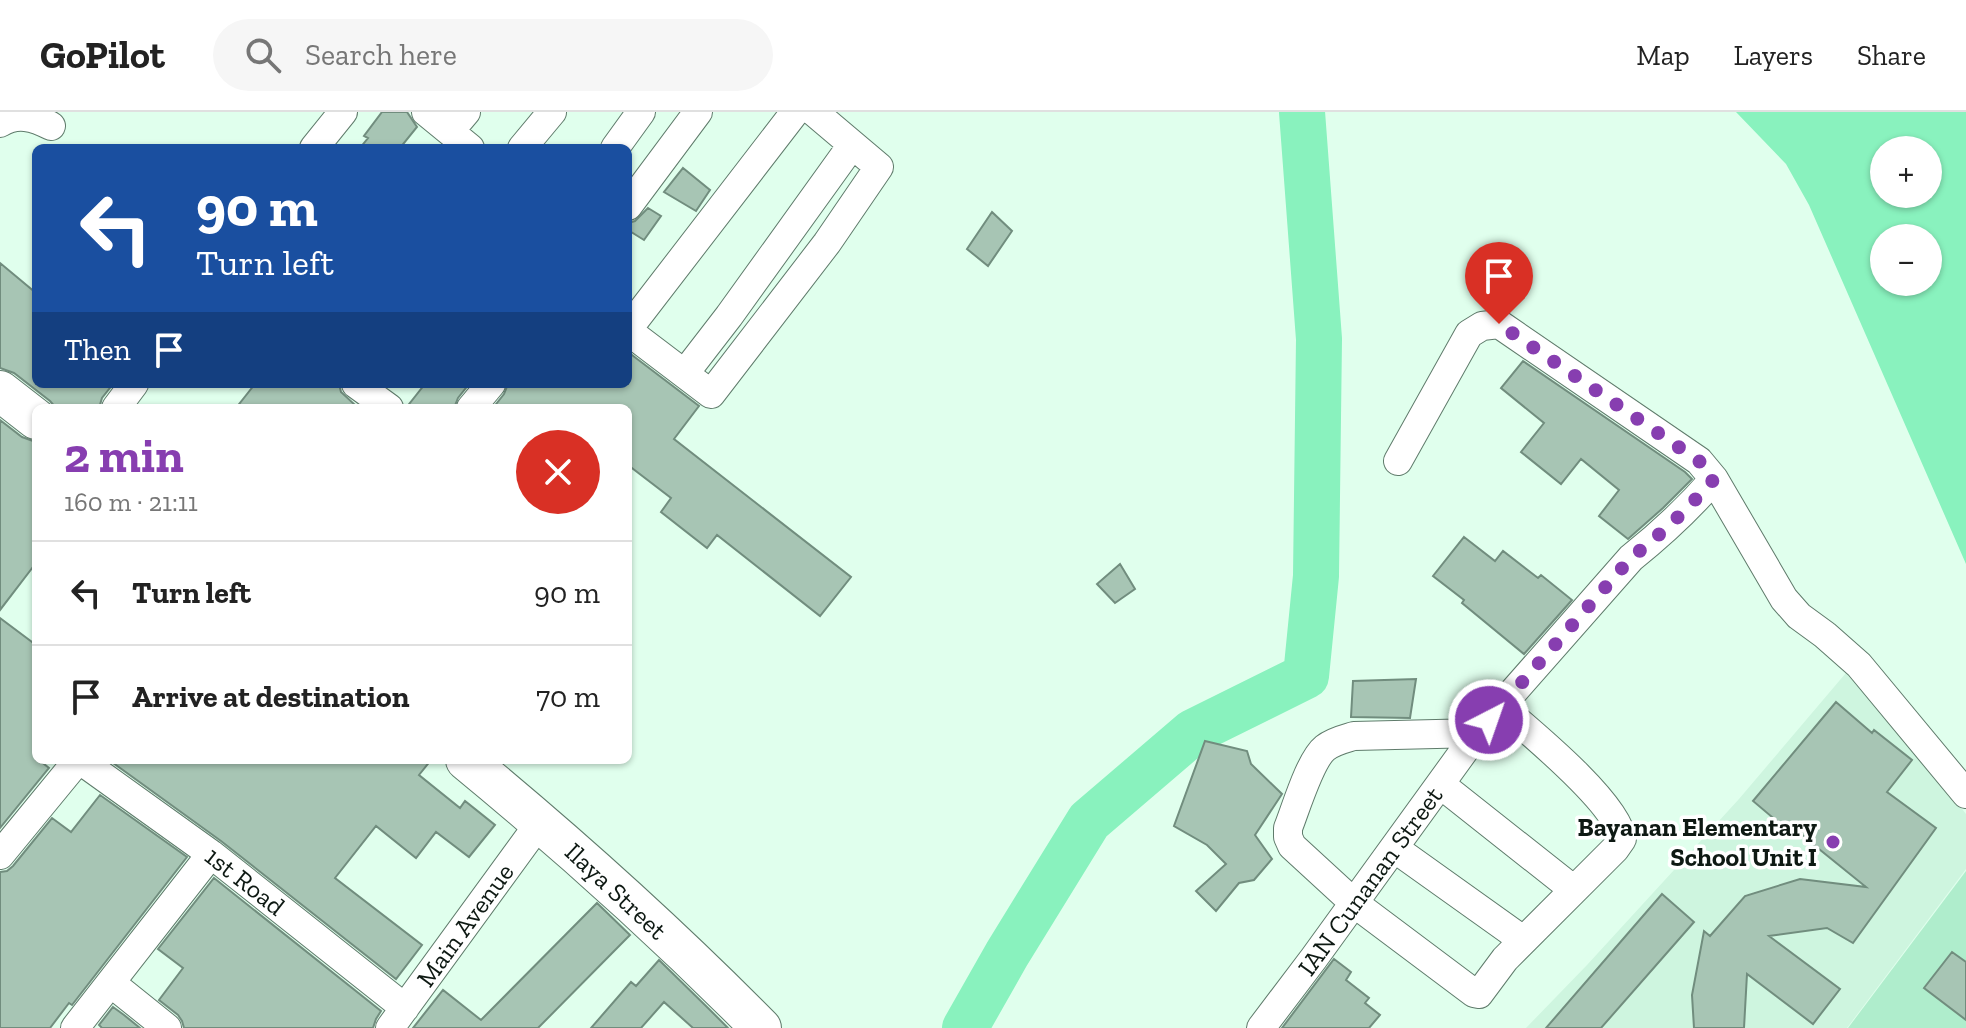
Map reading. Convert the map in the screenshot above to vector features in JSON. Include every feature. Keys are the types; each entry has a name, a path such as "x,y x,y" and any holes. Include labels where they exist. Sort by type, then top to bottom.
{"main road":[{"name":"Ilaya Street","path":"471,764 541,821 761,1028"}],"street":[{"path":"317,144 343,112"},
{"path":"338,144 363,112"},
{"path":"426,112 462,130"},
{"path":"525,144 552,112"},
{"path":"618,144 641,112"},
{"path":"632,201 698,112"},
{"path":"632,325 795,112"},
{"path":"632,333 711,394 827,243 879,167 814,112"},
{"path":"0,123 7,117 23,115 51,126"},
{"path":"1398,461 1469,334 1482,326 1499,324 1699,461 1714,479 1784,599 1799,616 1859,665 1966,794"},
{"path":"474,404 488,388"},
{"path":"357,394 380,404"},
{"name":"IAN Cunanan Street","path":"1261,1028 1477,733 1631,558 1686,510 1714,479"},
{"path":"1477,733 1354,736 1336,741 1317,757 1288,828 1292,846 1354,903 1474,993 1482,992 1505,959 1622,839 1612,815 1567,766 1500,706"},
{"path":"0,855 76,764"},
{"name":"1st Road","path":"85,764 211,854 398,1018"},
{"path":"1440,784 1574,890"},
{"name":"Main Avenue","path":"398,1018 541,821"},
{"path":"1394,848 1523,940"},
{"path":"75,1028 211,854"},
{"path":"111,983 167,1028"}],"shaded area":[{"path":"1736,112 1966,112 1966,564 1809,205 1786,164"},
{"name":"Bayanan Elementary School Unit I","path":"1851,667 1966,814 1966,869 1847,1028 1526,1028 1739,799"},
{"path":"1966,871 1966,1028 1848,1028"}],"building":[{"path":"382,112 407,112 417,127 403,144 363,144 368,138 364,136"},
{"path":"683,168 710,190 696,211 664,192"},
{"path":"648,208 661,216 644,240 632,232 632,222"},
{"path":"992,212 1012,231 988,266 967,249"},
{"path":"0,263 32,290 32,387 14,373 0,368"},
{"path":"632,355 699,406 674,439 851,577 820,616 717,535 707,548 661,512 671,498 632,468 632,404 496,404 506,388 632,388"},
{"path":"1523,361 1692,479 1628,539 1599,516 1619,490 1581,459 1561,484 1521,452 1544,423 1501,388"},
{"path":"33,388 110,388 100,404 53,404"},
{"path":"252,388 340,388 354,404 239,404"},
{"path":"422,388 466,388 456,404 409,404"},
{"path":"0,420 22,437 32,441 32,568 0,610"},
{"path":"1464,537 1495,561 1503,551 1538,578 1541,575 1572,600 1524,654 1433,576"},
{"path":"1120,564 1135,589 1115,603 1097,584"},
{"path":"0,618 32,642 32,764 44,764 49,768 0,828"},
{"path":"1416,679 1410,718 1351,717 1353,681"},
{"path":"1836,702 1872,733 1874,730 1912,760 1887,792 1936,828 1853,943 1827,928 1769,936 1840,989 1813,1024 1747,974 1744,1028 1694,1028 1692,995 1704,931 1710,936 1745,896 1800,879 1866,887 1788,824 1785,828 1753,801"},
{"path":"1205,741 1247,751 1251,764 1282,794 1255,835 1272,859 1254,880 1239,883 1216,911 1196,891 1226,864 1207,845 1174,826"},
{"path":"115,764 428,764 419,775 460,808 465,801 495,825 469,857 436,832 416,858 376,826 335,878 422,945 396,979 221,841"},
{"path":"100,795 187,857 72,1005 69,1003 50,1028 0,1028 0,872 13,866 52,818 71,832"},
{"path":"214,878 381,1011 373,1028 184,1028 178,1015 159,1000 183,968 158,949"},
{"path":"1662,894 1694,922 1601,1028 1546,1028"},
{"path":"597,903 630,935 538,1028 413,1028 443,990 481,1020"},
{"path":"1952,952 1966,962 1966,1020 1924,988"},
{"path":"1334,959 1351,972 1346,980 1369,998 1365,1003 1380,1015 1369,1028 1282,1028"},
{"path":"659,960 728,1028 693,1028 664,1002 641,1028 591,1028 631,982 636,986"},
{"path":"113,1007 140,1028 102,1028 99,1025"}],"waterway":[{"path":"965,1028 1089,821 1193,732 1306,676 1316,576 1319,339 1302,112"}],"place":[{"name":"Bayanan Elementary School Unit I","path":"1833,842"}],"route":[{"path":"1489,720 1631,558 1696,500 1714,479 1699,461 1499,324"}]}
